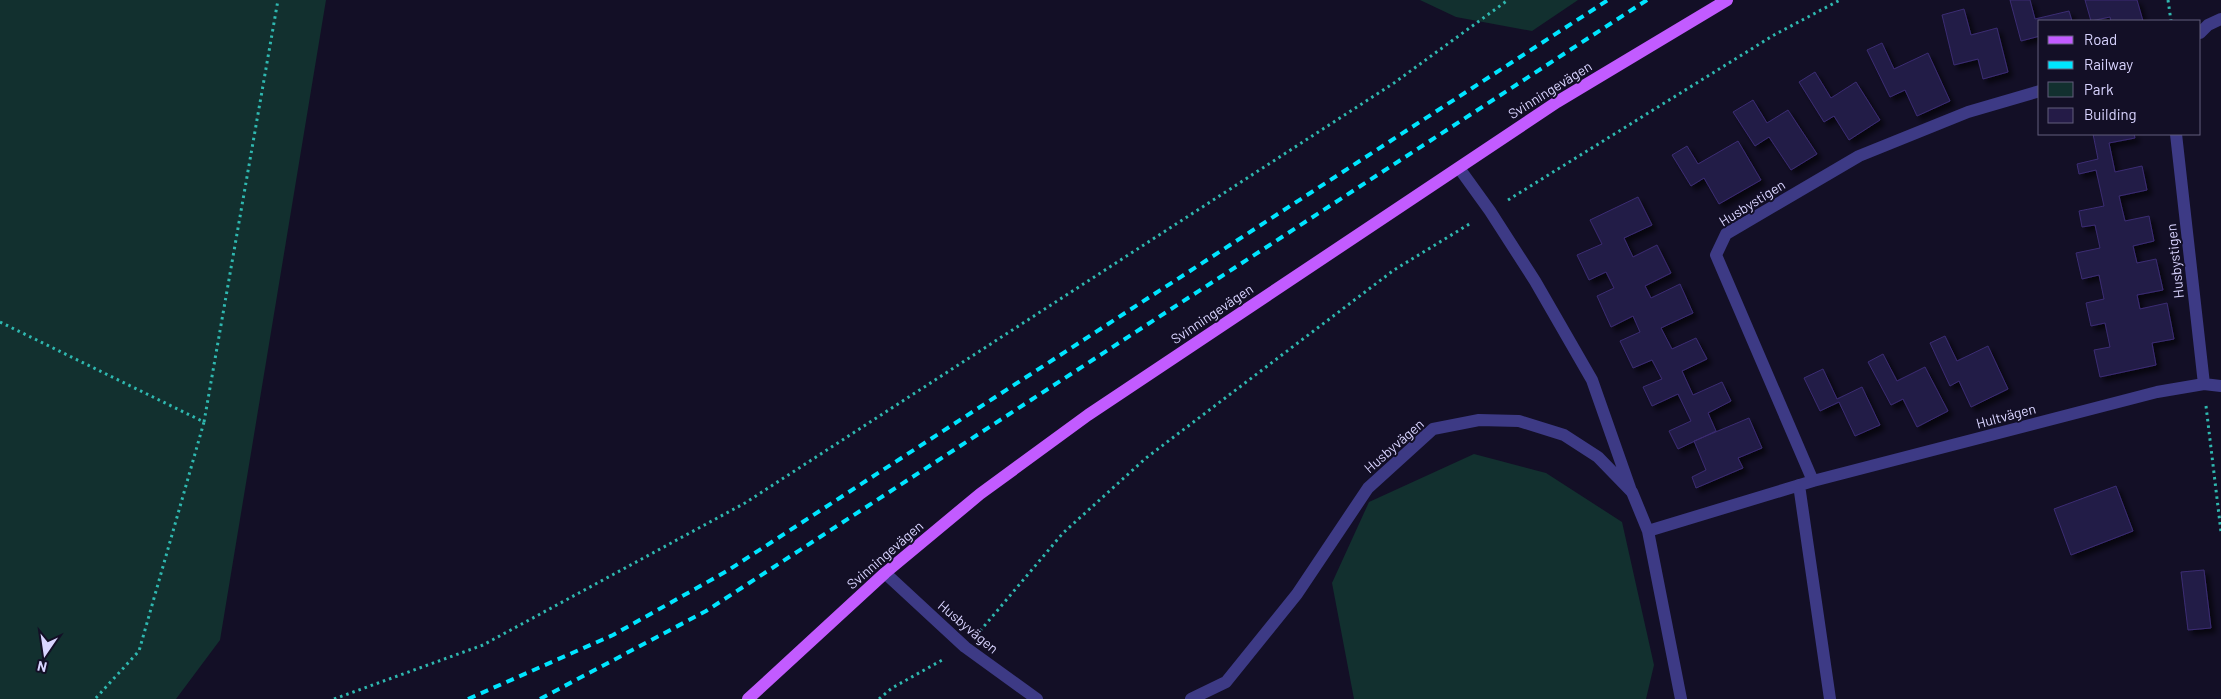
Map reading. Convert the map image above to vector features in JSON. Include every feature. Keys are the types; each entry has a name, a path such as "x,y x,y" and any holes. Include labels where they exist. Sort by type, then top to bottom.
{"main road":[{"name":"Svinningevägen","path":"748,699 885,573 980,494 1088,415 1557,102 1727,0"}],"street":[{"path":"2201,32 2208,25 2221,19"},
{"name":"Husbystigen","path":"1813,481 1716,255 1726,234 1859,156 1968,112 2038,92"},
{"name":"Husbystigen","path":"2176,135 2204,384"},
{"path":"1458,168 1490,211 1535,281 1592,380 1632,492"},
{"name":"Hultvägen","path":"1648,531 1813,481 2157,392 2204,384 2221,386"},
{"name":"Husbyvägen","path":"1191,699 1226,682 1297,594 1368,488 1433,430 1479,420 1519,421 1564,435 1598,457 1632,492 1648,531 1681,699"},
{"path":"1799,485 1830,699"},
{"name":"Husbyvägen","path":"885,573 965,648 1037,699"}],"path":[{"path":"95,699 139,651 204,422 278,0"},
{"path":"334,699 483,645 745,503 1394,82 1508,0"},
{"path":"879,699 892,688 965,648 1063,533 1146,458 1394,270 1774,35 1840,0"},
{"path":"2168,0 2171,20"},
{"path":"0,322 204,422"},
{"path":"2204,384 2221,532"}],"green space":[{"path":"0,0 326,0 220,640 176,699 0,699"},
{"path":"1420,0 1578,0 1532,31 1456,17"},
{"path":"1474,454 1546,473 1622,522 1654,665 1646,699 1354,699 1332,583 1369,502"}],"building":[{"path":"2010,0 2030,0 2035,19 2069,11 2072,20 2038,20 2038,37 2021,41"},
{"path":"2085,0 2137,0 2143,20 2111,20 2110,17 2091,20"},
{"path":"1964,9 1971,35 1997,28 2008,72 1983,79 1978,59 1954,65 1942,15"},
{"path":"1882,43 1894,69 1928,53 1950,101 1917,116 1905,90 1890,97 1867,50"},
{"path":"1815,72 1831,98 1856,82 1880,120 1849,140 1834,116 1824,122 1799,82"},
{"path":"1753,100 1767,123 1788,110 1817,154 1791,170 1769,137 1755,146 1733,112"},
{"path":"2093,135 2134,135 2135,138 2109,143 2115,172 2142,166 2147,190 2119,196 2125,221 2149,216 2154,241 2133,246 2137,263 2156,259 2163,290 2137,295 2140,309 2167,303 2174,339 2152,343 2156,365 2100,377 2094,350 2110,347 2105,323 2091,326 2086,303 2104,299 2099,275 2082,279 2076,253 2100,248 2095,225 2082,227 2079,211 2104,206 2096,170 2079,174 2077,164 2098,159"},
{"path":"1738,141 1761,180 1719,204 1704,178 1691,186 1672,155 1687,146 1698,164"},
{"path":"1638,197 1652,225 1624,238 1633,257 1657,245 1671,273 1645,286 1651,298 1680,284 1693,313 1661,328 1672,349 1696,338 1707,359 1682,371 1693,395 1722,382 1731,401 1708,413 1716,431 1678,449 1669,431 1691,421 1678,394 1652,406 1643,387 1662,379 1652,360 1633,368 1620,341 1640,332 1633,316 1611,327 1597,296 1614,288 1606,272 1589,280 1577,255 1602,244 1590,220"},
{"path":"1945,336 1957,361 1988,346 2008,389 1971,407 1959,381 1950,386 1930,343"},
{"path":"1883,354 1897,381 1925,367 1948,411 1917,427 1903,399 1891,405 1868,362"},
{"path":"1823,369 1837,399 1862,387 1880,425 1855,436 1839,402 1820,411 1804,378"},
{"path":"1749,418 1762,448 1738,458 1743,468 1696,488 1692,477 1706,470 1694,441"},
{"path":"2116,486 2133,531 2071,555 2054,509"},
{"path":"2204,570 2211,628 2188,630 2181,572"}],"railway":[{"path":"468,699 613,635 727,571 1608,0"},
{"path":"540,699 706,611 1647,0"}]}
